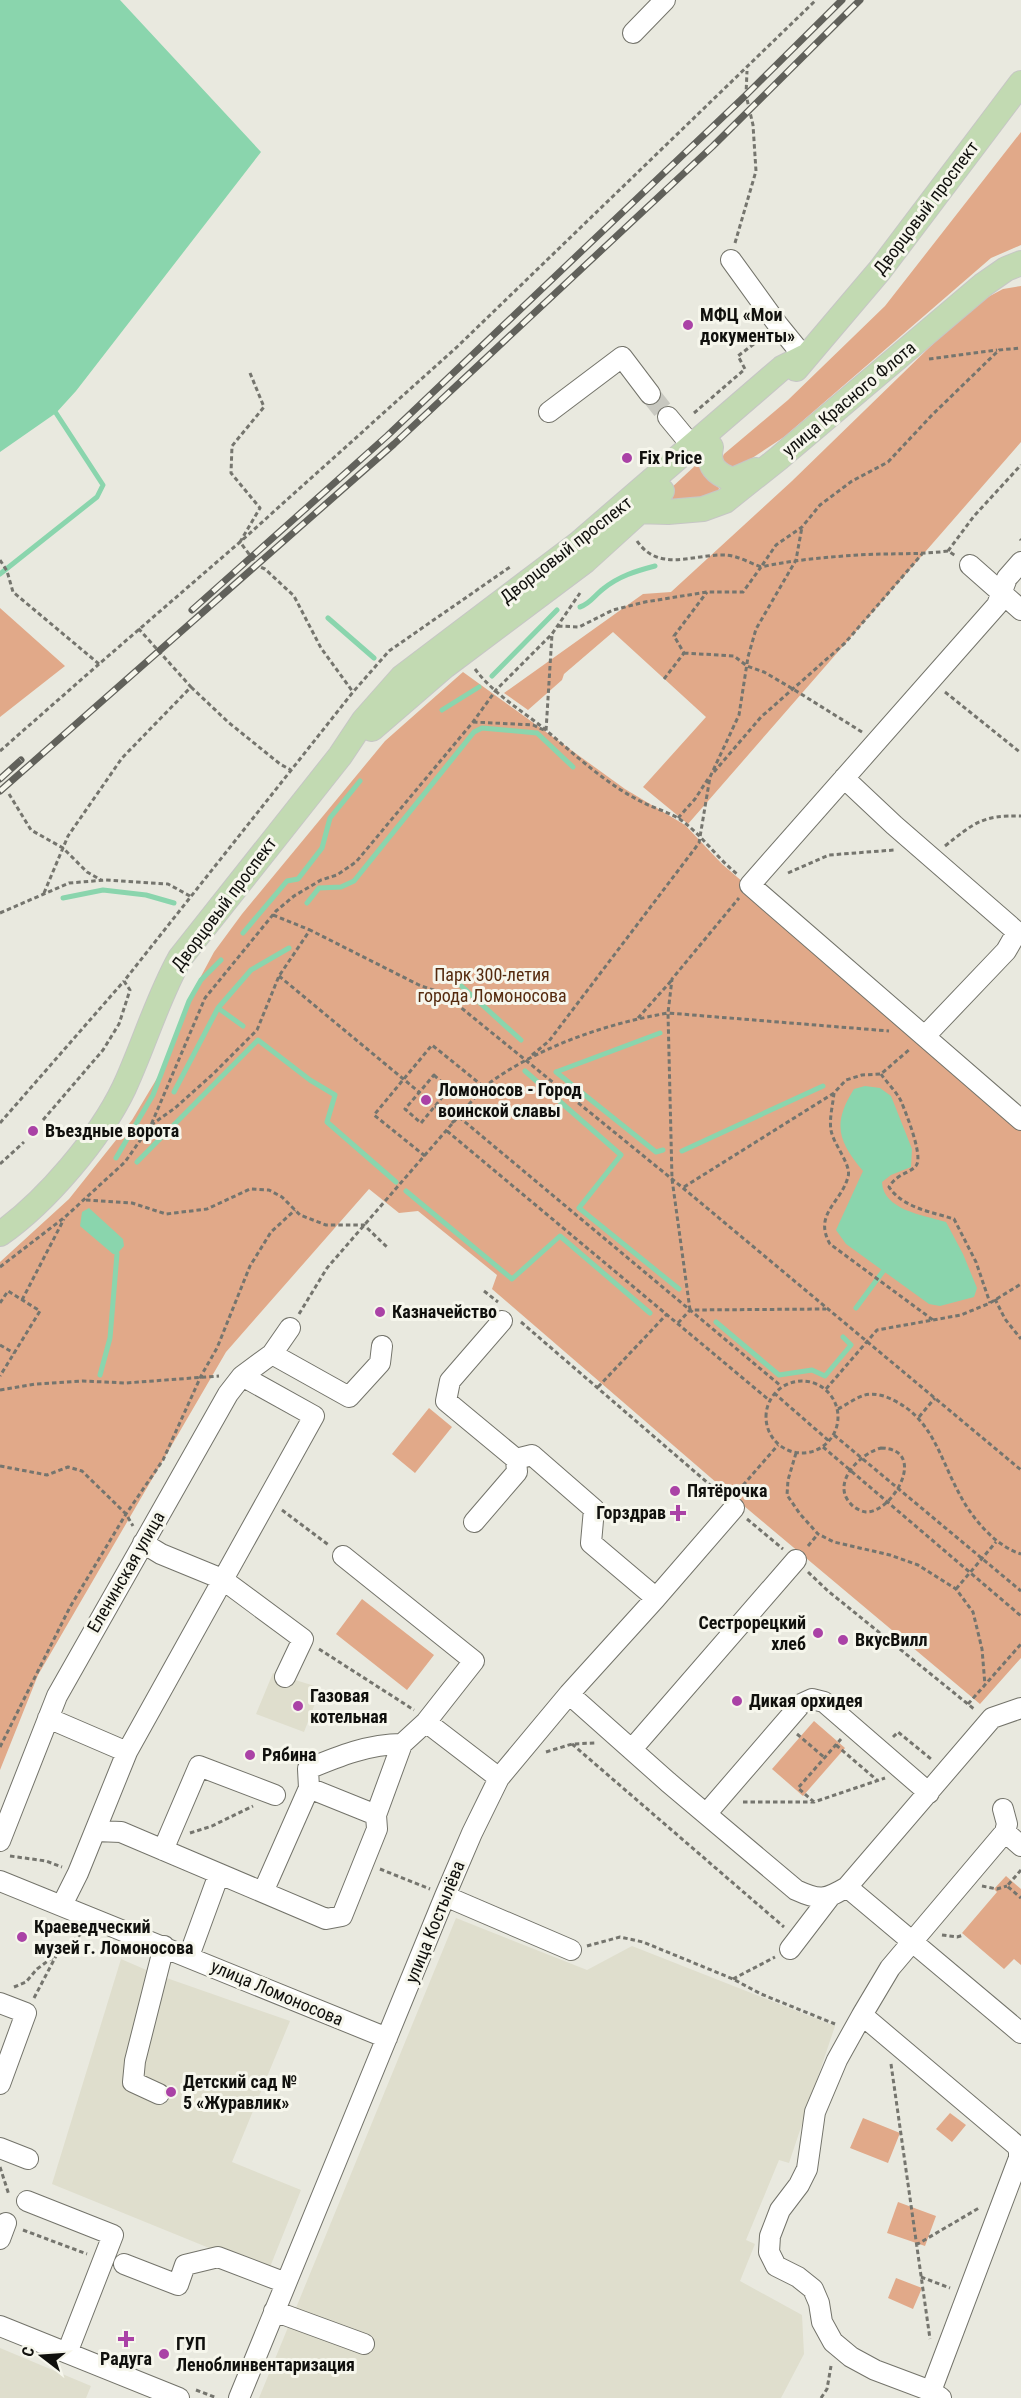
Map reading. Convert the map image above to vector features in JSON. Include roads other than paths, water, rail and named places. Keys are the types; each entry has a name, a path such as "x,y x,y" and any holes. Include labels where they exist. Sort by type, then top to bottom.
{"main road":[{"name":"Дворцовый проспект","path":"640,517 657,477 702,447 787,382 804,357 839,320 880,270 1021,84"},
{"name":"улица Красного Флота","path":"640,517 714,506 725,501 983,285 1006,268 1021,263"},
{"name":"Дворцовый проспект","path":"0,1234 38,1201 80,1157 101,1128 123,1089 163,988 180,958 340,756 445,666 640,517 702,447"},
{"path":"702,447 709,456 715,471 733,480 779,458"},
{"path":"640,517 657,477"}],"street":[{"path":"633,33 665,0"},
{"path":"731,260 804,357"},
{"path":"549,412 622,357 650,394"},
{"path":"668,417 702,447"},
{"path":"1021,562 1007,578 997,605 750,885 1021,1120"},
{"path":"970,565 1003,591 1021,609"},
{"path":"844,778 894,825 1017,932 1014,957 924,1035"},
{"path":"474,1522 517,1472 516,1459 446,1401 450,1381 502,1321"},
{"name":"Еленинская улица","path":"6,1843 48,1718 76,1661 228,1394 242,1376 272,1354 290,1328"},
{"path":"272,1354 349,1397 380,1363 382,1346"},
{"path":"62,1905 96,1831 127,1752 314,1416 242,1376"},
{"path":"516,1459 532,1455 594,1509 591,1543 656,1598"},
{"name":"улица Костылёва","path":"239,2398 387,2038 437,1892 472,1833 499,1778 569,1694 656,1598 735,1501"},
{"path":"143,1543 161,1554 222,1579 303,1639 285,1677"},
{"path":"96,1831 121,1832 326,1919 342,1917 377,1829 376,1815 402,1744 426,1722 474,1661 343,1556"},
{"path":"632,1749 796,1560"},
{"path":"569,1694 632,1749 711,1807 796,1890 814,1898 829,1898"},
{"path":"711,1807 801,1704 812,1699 824,1702 929,1793"},
{"path":"790,1950 829,1898 847,1887 992,1718 1021,1708"},
{"path":"48,1718 127,1752"},
{"path":"426,1722 499,1778"},
{"path":"262,1892 309,1788 308,1768 343,1754 381,1744 402,1744"},
{"path":"163,1850 199,1766 275,1795"},
{"path":"309,1788 376,1815"},
{"path":"858,2023 887,2035 1019,2150 1019,2158 968,2295 937,2387 875,2370 851,2357 835,2344 822,2322 819,2303 813,2289 798,2277 776,2266 769,2252 770,2236 780,2210 807,2169 815,2112 837,2060 858,2023 890,1968 1005,1832 1007,1824 1003,1809"},
{"path":"1005,1832 1021,1846"},
{"path":"189,1956 219,1874"},
{"name":"улица Ломоносова","path":"0,1881 387,2038"},
{"path":"847,1887 1021,2033"},
{"path":"437,1892 571,1950"},
{"path":"159,2094 133,2082 135,2061 164,1946"},
{"path":"0,2084 26,2013 3,1995"},
{"path":"0,2148 28,2159"},
{"path":"19,2202 113,2235 67,2353"},
{"path":"124,2264 178,2285 185,2265 218,2258 286,2283"},
{"path":"274,2311 364,2344"},
{"path":"0,2326 179,2398"}],"waterway":[{"path":"0,574 97,497 103,485 56,413"},
{"path":"580,607 621,577 655,566"},
{"path":"492,676 557,610"},
{"path":"328,618 374,658"},
{"path":"442,710 479,687"},
{"path":"307,903 319,888 341,887 354,881 474,732 482,728 537,733 573,767"},
{"path":"243,933 287,881 298,879 322,848 330,818 360,781"},
{"path":"63,898 103,890 146,895 174,903"},
{"path":"174,1092 218,1008 251,970 289,948"},
{"path":"116,1158 153,1095 189,1001 201,980 221,960"},
{"path":"457,982 521,1040"},
{"path":"218,1008 243,1026"},
{"path":"556,1072 660,1033"},
{"path":"137,1162 258,1040 310,1080 335,1095 327,1122 396,1182"},
{"path":"525,1071 621,1155 579,1208 679,1289"},
{"path":"556,1072 656,1152 663,1150"},
{"path":"682,1151 823,1086"},
{"path":"406,1191 512,1279 560,1236 650,1313"},
{"path":"100,1375 110,1338 117,1254"},
{"path":"856,1308 884,1270"},
{"path":"716,1322 779,1375 812,1370 825,1376 851,1345 843,1337"}],"tunnel":[{"path":"650,394 668,417"}],"railway":[{"path":"192,610 387,436 746,95 842,0"},
{"path":"0,791 394,444 713,146 860,0"},
{"path":"0,779 21,760"}],"place":[{"name":"МФЦ «Мои документы»","path":"688,325"},
{"name":"Fix Price","path":"627,458"},
{"name":"Ломоносов - Город воинской славы","path":"426,1100"},
{"name":"Въездные ворота","path":"33,1131"},
{"name":"Казначейство","path":"380,1312"},
{"name":"Пятёрочка","path":"675,1491"},
{"name":"Горздрав","path":"678,1513"},
{"name":"Сестрорецкий хлеб","path":"818,1633"},
{"name":"ВкусВилл","path":"843,1640"},
{"name":"Дикая орхидея","path":"737,1701"},
{"name":"Газовая котельная","path":"298,1706"},
{"name":"Рябина","path":"250,1755"},
{"name":"Краеведческий музей г. Ломоносова","path":"22,1937"},
{"name":"Детский сад № 5 «Журавлик»","path":"171,2092"},
{"name":"Радуга","path":"126,2339"},
{"name":"ГУП Леноблинвентаризация","path":"164,2354"}],"park label":[{"name":"Парк 300-летия города Ломоносова","path":"492,985"}]}
